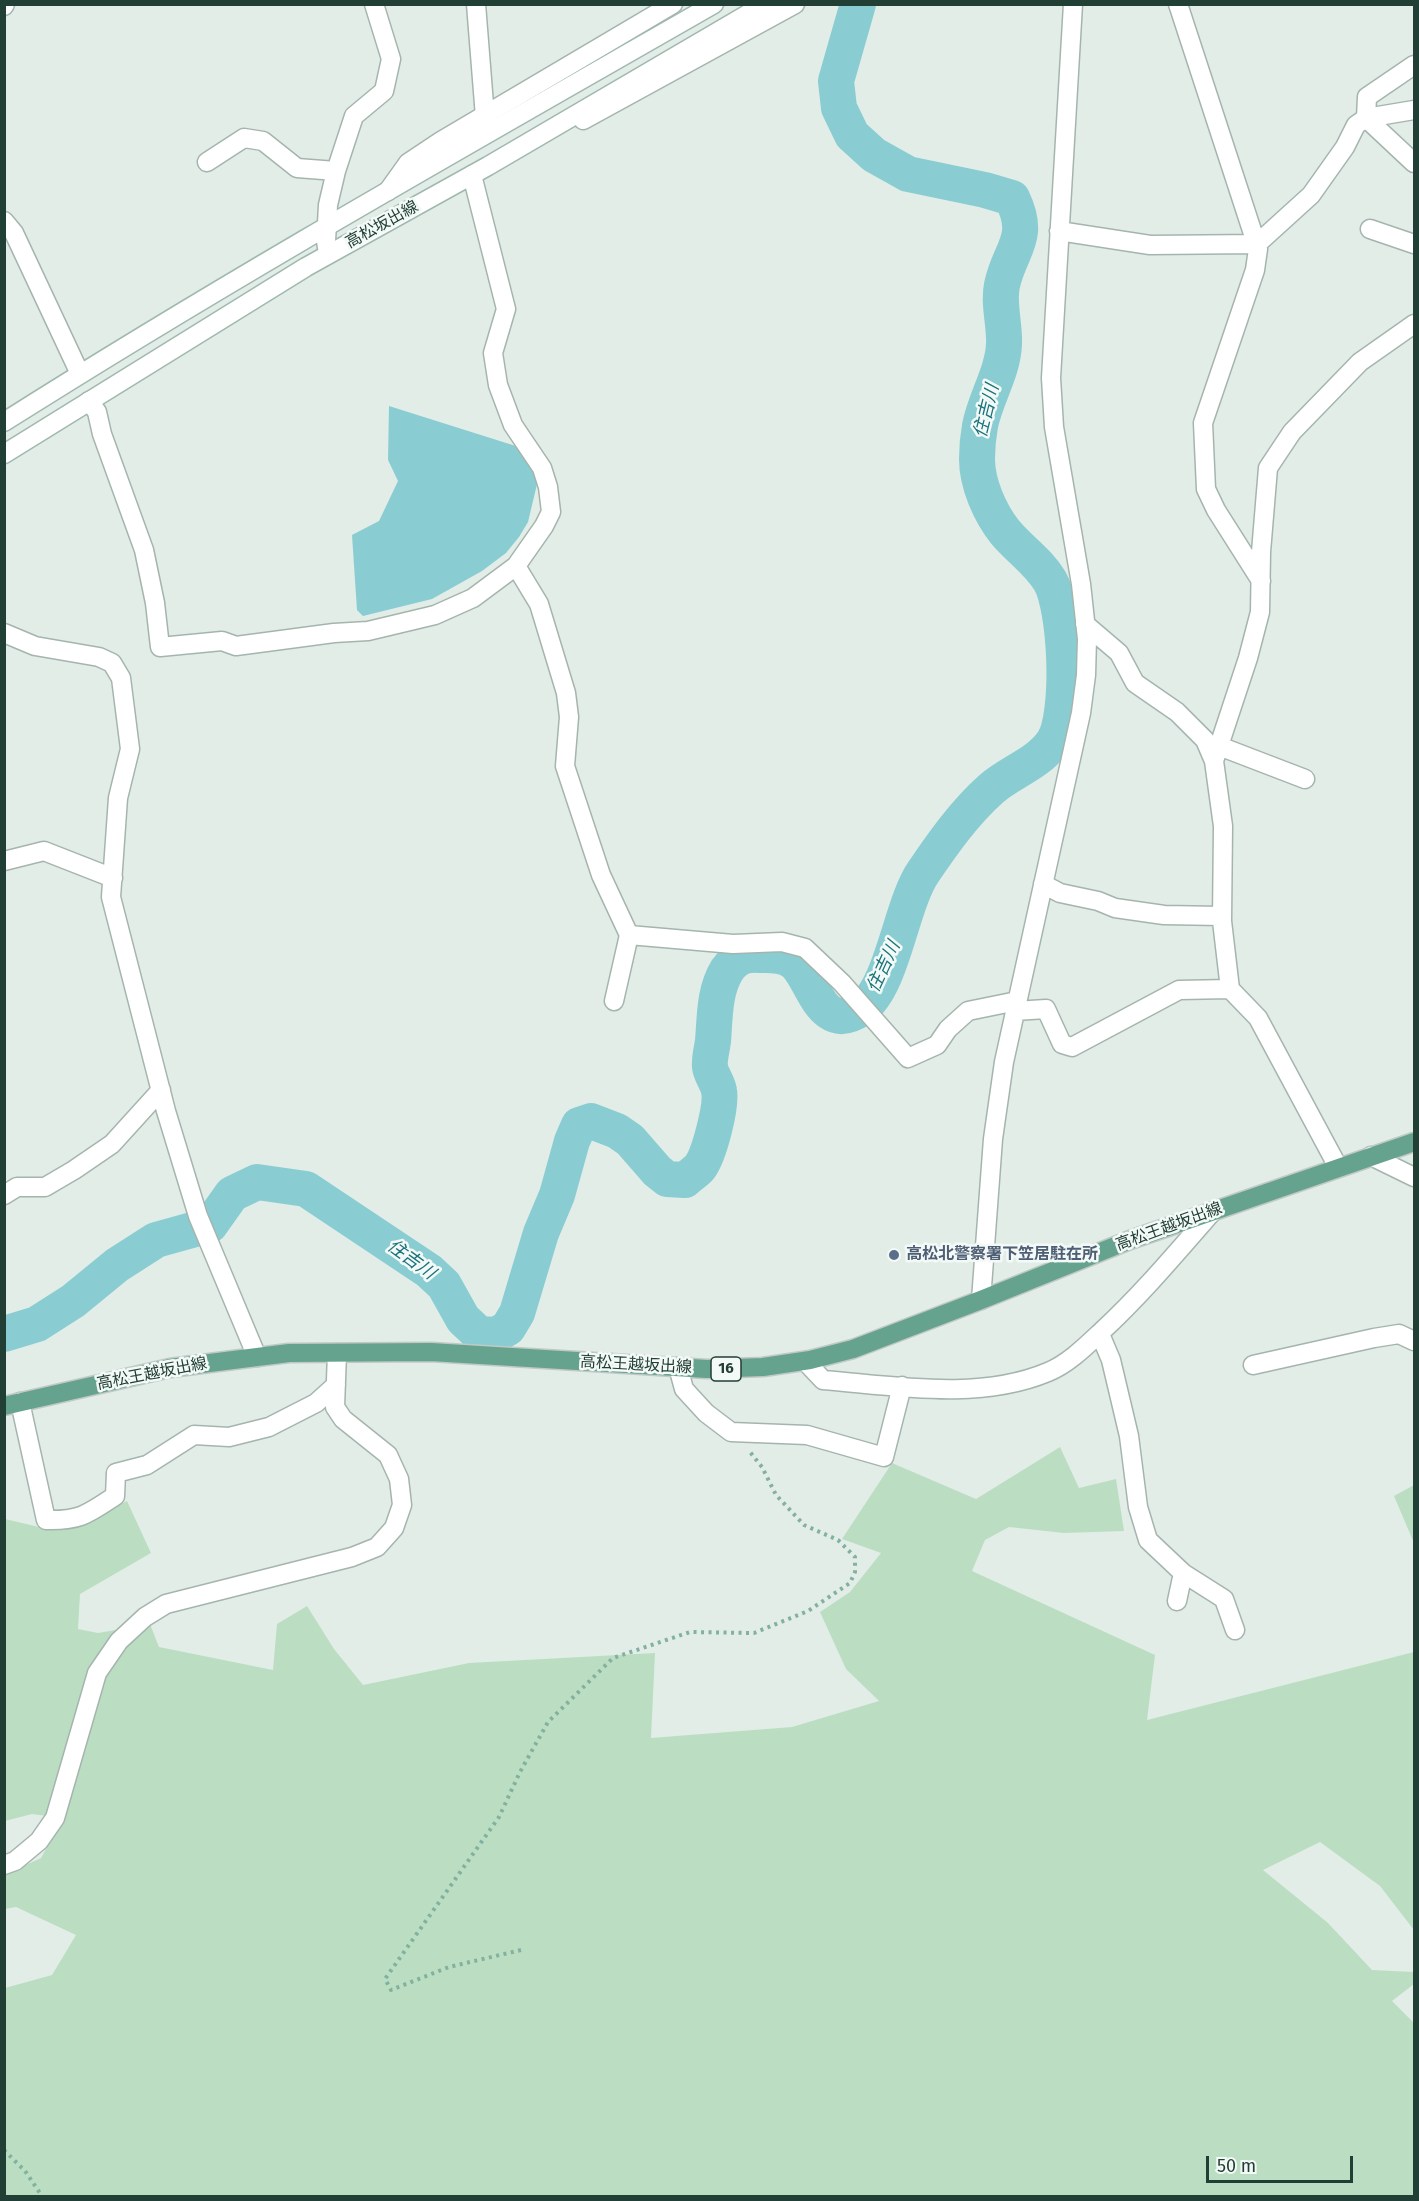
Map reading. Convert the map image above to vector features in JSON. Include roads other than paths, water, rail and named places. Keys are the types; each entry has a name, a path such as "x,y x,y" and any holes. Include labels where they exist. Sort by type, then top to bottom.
{"main road":[{"name":"高松王越坂出線","path":"12,1404 170,1368 289,1353 431,1353 707,1369 763,1367 805,1361 854,1349 1130,1240 1414,1142"}],"street":[{"path":"328,255 328,205 336,171 354,116 384,91 391,59 374,4"},
{"path":"476,4 485,117"},
{"path":"388,191 408,164 441,141 673,4"},
{"name":"高松坂出線","path":"4,422 327,226 714,4"},
{"name":"高松坂出線","path":"4,454 328,255 489,166 765,4"},
{"path":"489,166 513,158 795,4"},
{"path":"981,1300 993,1139 1004,1062 1081,713 1086,675 1081,584 1054,428 1051,378 1073,4"},
{"path":"1178,4 1258,249 1255,270 1203,423 1206,489 1216,510 1261,581"},
{"path":"1414,65 1367,97 1366,118 1414,163"},
{"path":"1059,231 1150,245 1257,244 1311,195 1345,147 1356,125 1366,118 1414,110"},
{"path":"207,162 244,138 263,141 297,168 336,171"},
{"path":"89,401 97,412 102,434 144,550 155,603 160,647 222,641 236,646 334,633 368,631 435,615 472,598 516,566 551,512 548,487 542,468 513,425 498,385 492,353 506,309 471,175"},
{"path":"4,221 14,233 80,374"},
{"path":"1370,230 1414,244"},
{"path":"1338,1167 1258,1018 1230,989 1221,916 1223,826 1216,754 1248,658 1260,612 1268,468 1292,432 1360,362 1414,324"},
{"path":"516,566 539,604 566,693 569,717 565,766 601,875 629,935 614,1001"},
{"path":"1085,624 1119,653 1135,683 1177,712 1216,754 1305,779"},
{"path":"4,633 35,646 99,657 112,663 121,678 130,749 118,798 111,897 161,1090 198,1216 257,1357"},
{"path":"4,861 44,851 113,878"},
{"path":"1043,884 1060,893 1098,901 1115,908 1164,915 1221,916"},
{"path":"629,935 733,944 782,942 805,948 842,983 908,1058 937,1045 948,1029 968,1011 1016,1006 1046,1009 1062,1044 1072,1047 1179,990 1230,989"},
{"path":"4,1194 17,1187 45,1187 74,1170 112,1144 161,1090"},
{"path":"1371,1156 1414,1177"},
{"path":"805,1361 823,1380 973,1390 1019,1383 1051,1372 1082,1350 1131,1304 1214,1211"},
{"path":"1100,1334 1111,1360 1129,1436 1138,1507 1148,1540 1183,1573 1224,1599 1235,1630"},
{"path":"1253,1365 1399,1334 1414,1345"},
{"path":"4,1865 15,1861 39,1841 55,1818 97,1673 119,1641 145,1617 166,1604 352,1557 377,1547 394,1528 402,1505 399,1479 388,1455 343,1419 335,1407 337,1353"},
{"path":"678,1367 684,1389 706,1413 730,1432 807,1435 884,1457 902,1386"},
{"path":"12,1404 46,1520 68,1521 86,1515 115,1496 116,1473 147,1465 194,1435 229,1437 269,1427 316,1403 336,1385"},
{"path":"1177,1601 1183,1573"}],"water":[{"path":"389,406 522,448 538,480 528,522 506,553 482,571 432,599 363,616 357,610 352,535 379,521 398,481 388,460"}],"waterway":[{"name":"住吉川","path":"4,1334 37,1324 73,1301 117,1265 156,1240 210,1225 232,1194 257,1182 306,1189 429,1271 444,1285 463,1319 479,1334 496,1335 508,1328 517,1313 541,1233 557,1195 572,1141 579,1125 591,1121 617,1131 630,1140 667,1179 685,1180 704,1161 717,1118 719,1091 710,1061 717,995 730,966 737,959 750,955 784,957 799,968 826,1010 836,1015 848,1015 862,1008 873,997 882,982 916,885 939,850 981,798 1040,756 1053,742 1059,728 1064,686 1063,637 1055,595 1045,574 1005,532 994,516 985,498 978,469 977,451 980,426 1003,354 1001,292 1020,234 1018,212 1012,198 908,174 874,155 852,135 839,108 836,81 858,4"}],"place":[{"name":"高松北警察署下笠居駐在所","path":"894,1255"}]}
